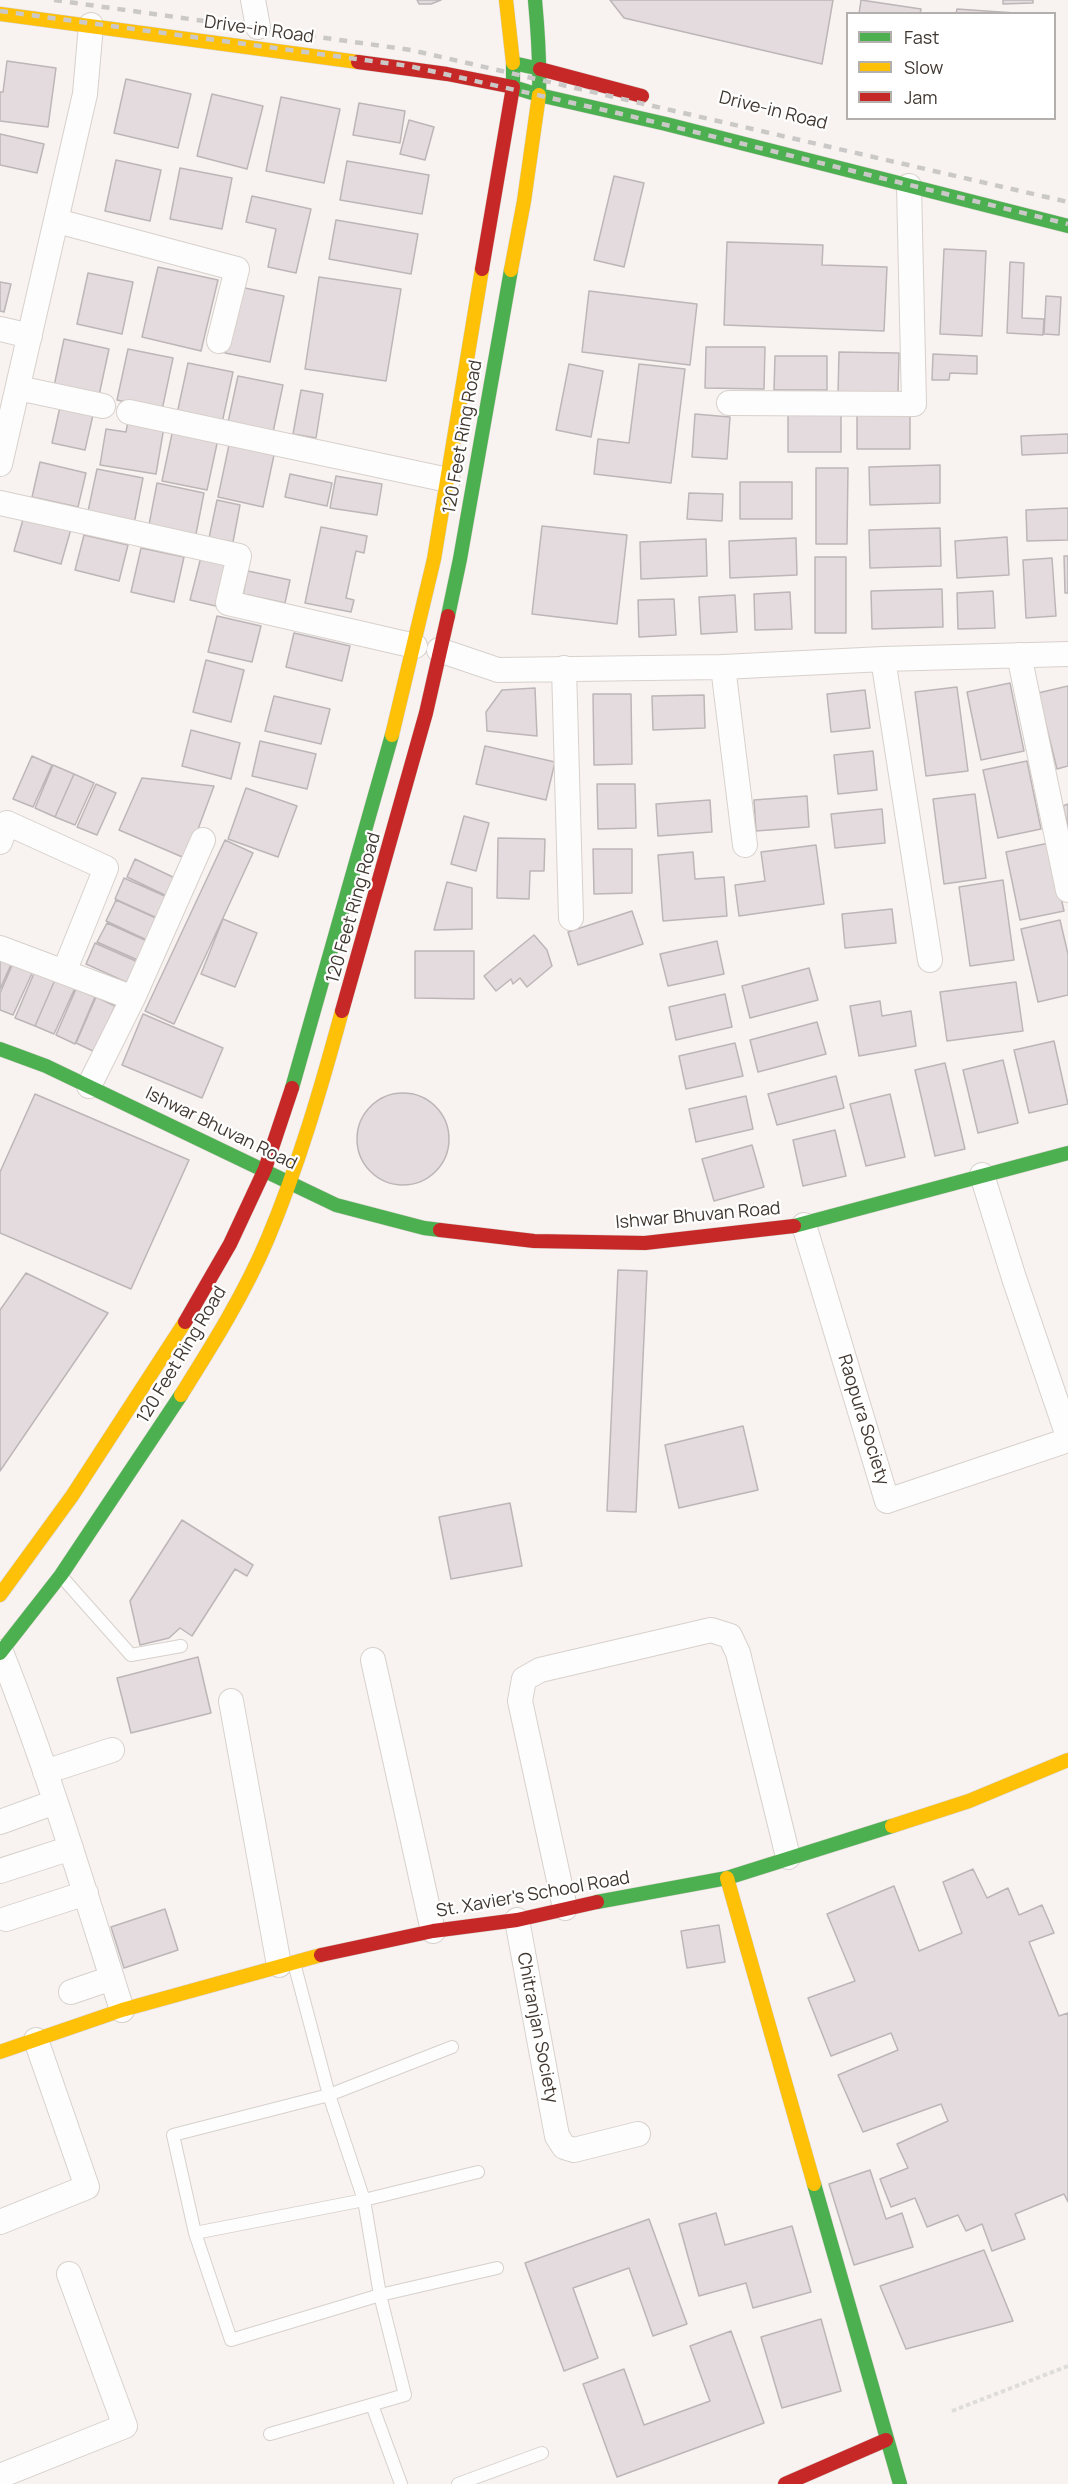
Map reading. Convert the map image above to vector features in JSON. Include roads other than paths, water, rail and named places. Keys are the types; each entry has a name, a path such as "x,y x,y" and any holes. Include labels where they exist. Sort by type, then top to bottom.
{"main road":[{"path":"506,0 508,62 660,100"},
{"path":"535,0 540,69"},
{"name":"Drive-in Road","path":"0,14 447,74 513,87 1068,226"},
{"name":"120 Feet Ring Road","path":"0,1595 72,1496 168,1351 230,1244 265,1169 301,1062 403,696 434,559 513,87 508,62"},
{"name":"120 Feet Ring Road","path":"0,1653 61,1575 152,1441 220,1333 268,1239 311,1123 426,713 460,559 483,420 524,201 539,94 540,69"},
{"name":"Ishwar Bhuvan Road","path":"0,1049 46,1066 336,1205 424,1228 534,1241 645,1243 804,1225 1068,1153"},
{"name":"St. Xavier's School Road","path":"0,2052 122,2010 287,1963 433,1931 517,1920 565,1908 727,1878 969,1801 1066,1766"},
{"path":"727,1878 900,2484"},
{"path":"785,2484 886,2440"}],"street":[{"path":"253,0 257,27"},
{"path":"0,464 85,94 91,25"},
{"path":"729,403 915,404 909,186"},
{"path":"57,221 237,269 219,341"},
{"path":"0,329 30,336"},
{"path":"18,388 103,406"},
{"path":"129,412 448,480"},
{"path":"0,503 239,556 228,603 415,646"},
{"path":"439,650 498,670 723,667 883,659 1068,654"},
{"path":"1019,655 1068,890"},
{"path":"883,659 930,960"},
{"path":"723,667 745,845"},
{"path":"564,668 571,918"},
{"path":"0,842 7,823 106,868 64,972"},
{"path":"89,1086 133,998 203,840"},
{"path":"0,948 133,998"},
{"name":"Raopura Society","path":"804,1225 887,1501 1068,1438 982,1175"},
{"path":"565,1908 520,1701 524,1679 540,1670 711,1630 730,1636 738,1653 788,1857"},
{"path":"0,1653 71,1848 122,2010"},
{"path":"373,1660 433,1931"},
{"path":"231,1701 287,1963"},
{"path":"45,1772 112,1749"},
{"path":"0,1822 55,1802"},
{"path":"0,1871 71,1848"},
{"path":"6,1919 86,1893"},
{"name":"Chitranjan Society","path":"517,1920 557,2136 564,2147 574,2150 638,2134"},
{"path":"71,1992 112,1978"},
{"path":"0,2222 87,2187 36,2040"},
{"path":"0,2476 125,2426 69,2274"}],"lane":[{"path":"61,1575 131,1655 181,1646"},
{"path":"270,2434 405,2395 380,2295 364,2200 287,1963"},
{"path":"452,2047 329,2095 173,2135 195,2233 231,2340 380,2295 497,2268"},
{"path":"195,2233 364,2200 478,2172"},
{"path":"372,2405 401,2484"},
{"path":"458,2484 542,2453"}],"railway":[{"path":"54,0 411,50 1068,202"},
{"path":"0,11 409,66 626,115 1068,224"}]}
